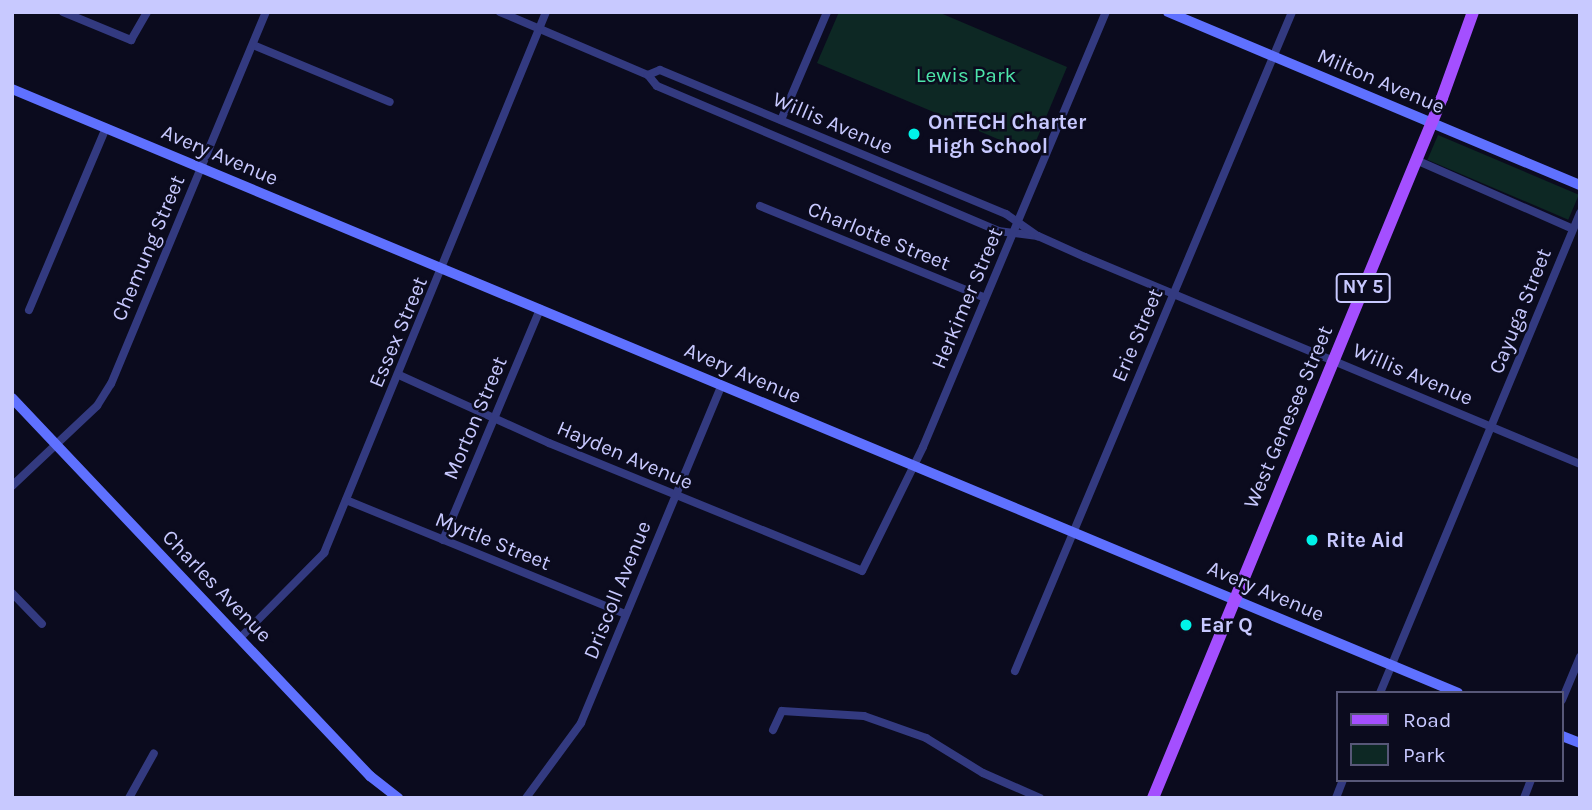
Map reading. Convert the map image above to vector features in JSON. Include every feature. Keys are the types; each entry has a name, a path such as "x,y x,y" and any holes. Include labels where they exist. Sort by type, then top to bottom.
{"main road":[{"name":"West Genesee Street","path":"1153,798 1432,123 1473,12"}],"street":[{"path":"63,12 131,40 147,12"},
{"name":"Chemung Street","path":"12,486 97,406 111,384 266,12"},
{"name":"Willis Avenue","path":"500,12 648,75 657,86 1012,236 1038,236"},
{"name":"Essex Street","path":"240,638 318,562 443,269 546,12"},
{"path":"782,120 827,12"},
{"name":"Herkimer Street","path":"839,565 859,571 866,567 1012,236 1106,12"},
{"name":"Milton Avenue","path":"1167,12 1580,185"},
{"name":"Erie Street","path":"1015,671 1292,12"},
{"path":"253,45 390,102"},
{"name":"Willis Avenue","path":"648,75 660,70 782,120 1018,221 1038,236 1580,464"},
{"name":"Avery Avenue","path":"14,93 106,128 1453,691"},
{"path":"29,310 106,128"},
{"path":"1416,160 1573,229"},
{"name":"Charlotte Street","path":"760,206 985,298"},
{"name":"Cayuga Street","path":"1381,691 1580,213"},
{"name":"Morton Street","path":"443,540 540,309"},
{"name":"Hayden Avenue","path":"399,375 493,418 839,565"},
{"name":"Driscoll Avenue","path":"526,798 581,723 722,385"},
{"name":"Charles Avenue","path":"12,398 370,776 398,798"},
{"name":"Myrtle Street","path":"346,500 626,614"},
{"path":"12,593 42,624"},
{"path":"1564,694 1580,657"},
{"path":"773,730 782,711 864,716 926,738 983,773 1040,798"},
{"path":"129,798 154,753"}],"green space":[{"name":"Lewis Park","path":"839,12 938,12 1067,67 1031,153 817,63"},
{"path":"1438,135 1579,195 1568,220 1427,160"}],"place":[{"name":"OnTECH Charter High School","path":"914,134"},
{"name":"Rite Aid","path":"1312,540"},
{"name":"Ear Q","path":"1186,625"}]}
